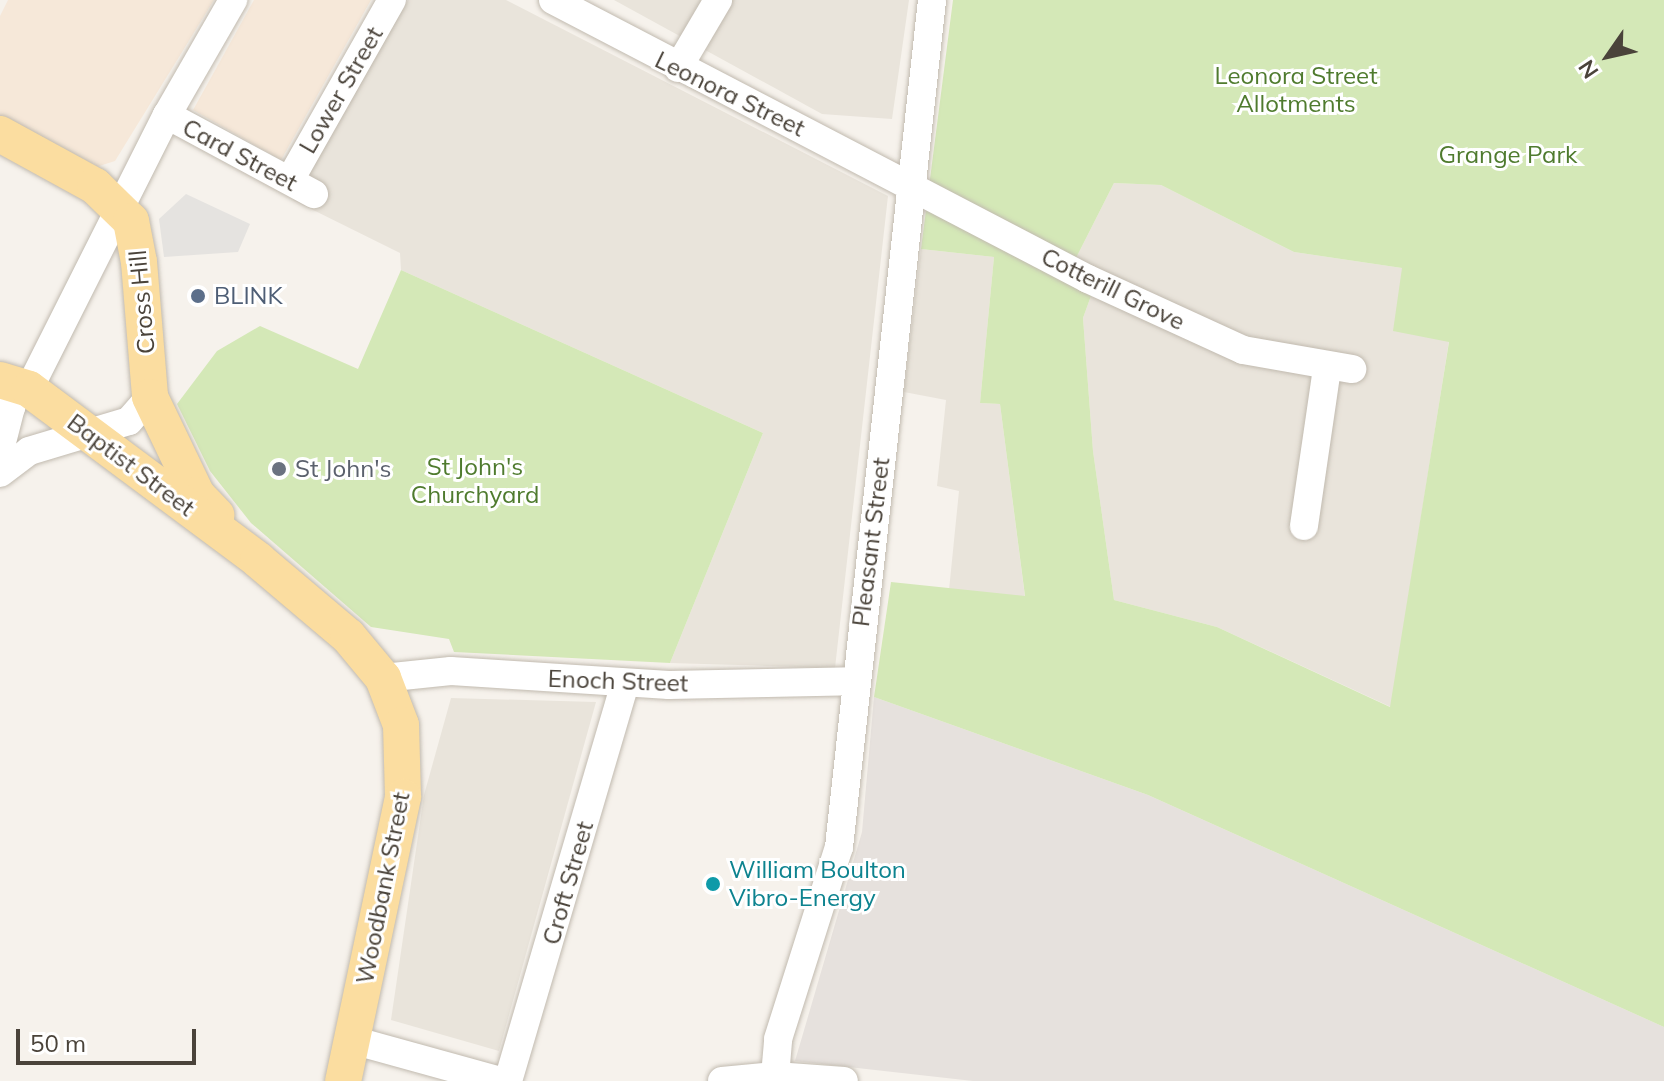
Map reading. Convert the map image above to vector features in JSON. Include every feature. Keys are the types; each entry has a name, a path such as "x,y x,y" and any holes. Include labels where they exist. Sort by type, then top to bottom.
{"main road":[{"path":"0,134 95,186 123,210"},
{"name":"Cross Hill","path":"123,210 136,239 150,397 197,495 258,560"},
{"name":"Baptist Street","path":"10,385 88,431 258,560"},
{"name":"Woodbank Street","path":"258,560 348,636 383,678 401,725 403,797 343,1081"}],"street":[{"path":"0,450 11,407 10,385 123,210 167,115 233,0"},
{"name":"Lower Street","path":"302,187 392,0"},
{"name":"Leonora Street","path":"553,0 678,68 909,183"},
{"path":"678,68 718,0"},
{"name":"Pleasant Street","path":"775,1076 778,1039 839,847 853,681 892,377 909,183 932,0"},
{"name":"Card Street","path":"167,115 302,187"},
{"name":"Cotterill Grove","path":"909,183 1065,268 1243,350 1339,368 1304,526"},
{"path":"0,473 29,451 129,421 150,397"},
{"name":"Enoch Street","path":"383,678 451,671 625,684 853,681"},
{"name":"Croft Street","path":"508,1081 625,684"},
{"path":"352,1040 501,1081"},
{"path":"722,1081 775,1076 844,1081"}],"shaded area":[{"path":"8,0 214,0 115,161 96,167 0,118 0,16"},
{"path":"254,0 371,0 281,160 193,110"},
{"path":"408,0 506,0 888,196 835,668 670,663 763,433 401,270 400,253 293,200"},
{"path":"614,0 909,0 892,119 822,114"},
{"path":"1114,183 1161,185 1294,252 1402,268 1449,341 1391,707 1217,627 1114,600 1093,451 1083,318 1100,271 1075,260"},
{"path":"186,194 250,224 238,252 164,257 159,219"},
{"path":"921,249 994,257 980,403 1000,404 1025,597 949,590 959,491 937,486 946,400 904,392"},
{"path":"874,697 1148,795 1664,1027 1664,1081 973,1081 795,1061 862,832"},
{"path":"451,698 596,702 499,1051 391,1020 424,795"}],"green space":[{"name":"Grange Park","path":"953,0 1664,0 1664,1027 1148,795 874,697 891,582 1025,596 1000,404 980,403 994,257 921,249","holes":["1114,183 1161,185 1294,252 1402,268 1393,331 1449,342 1390,707 1217,627 1114,600 1093,451 1083,318 1100,271 1075,260"]},
{"name":"St John's Churchyard","path":"401,270 763,433 670,663 454,652 449,639 371,627 251,523 210,471 177,404 217,351 260,326 358,369"}],"place":[{"name":"BLINK","path":"198,296"},
{"name":"St John's","path":"279,469"},
{"name":"William Boulton Vibro-Energy","path":"713,884"}],"park label":[{"name":"Leonora Street Allotments","path":"1296,90"}]}
